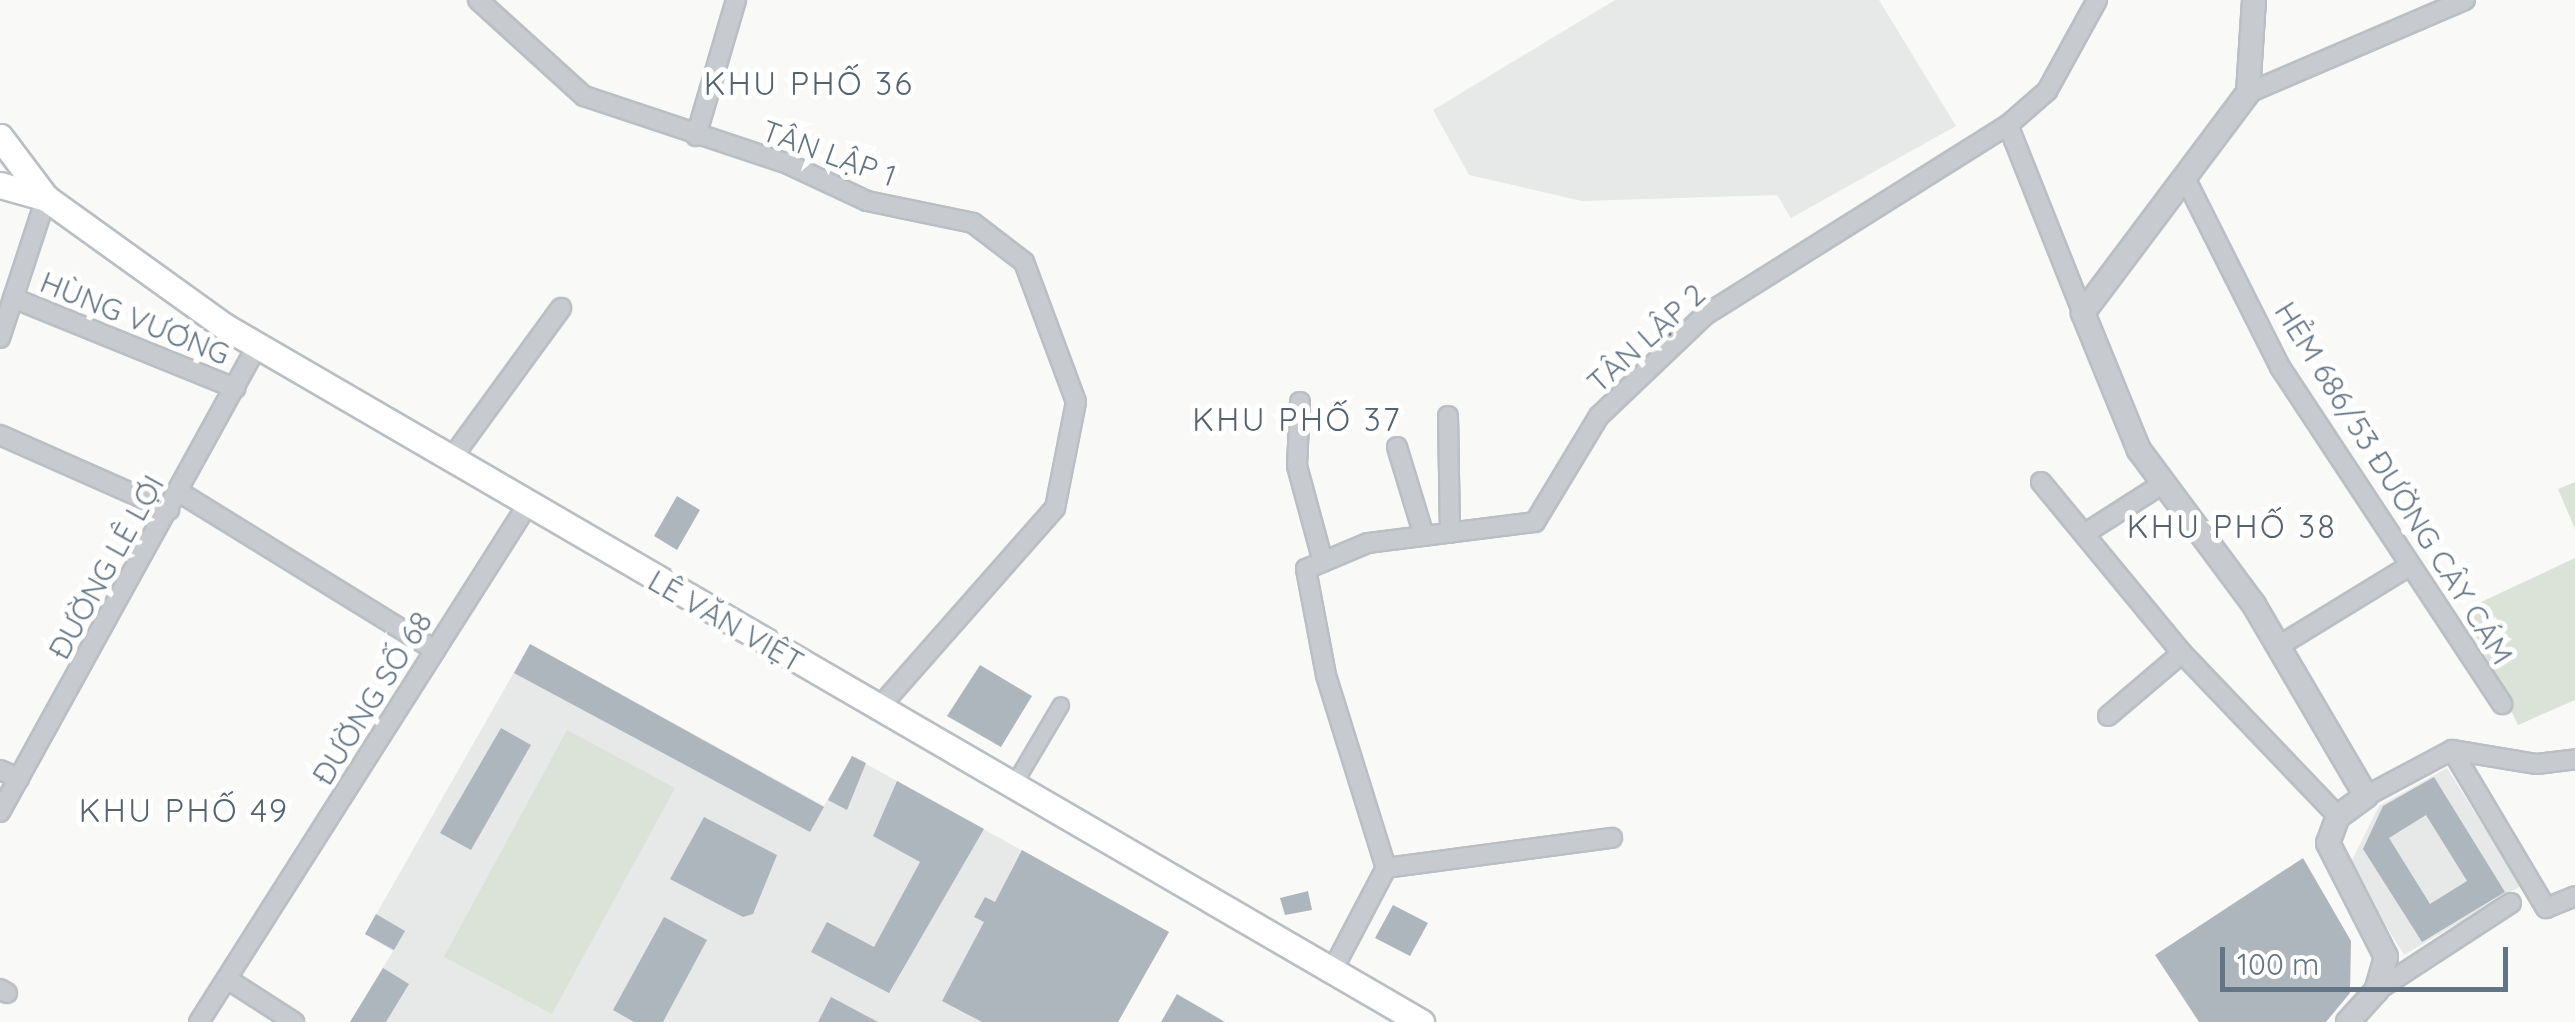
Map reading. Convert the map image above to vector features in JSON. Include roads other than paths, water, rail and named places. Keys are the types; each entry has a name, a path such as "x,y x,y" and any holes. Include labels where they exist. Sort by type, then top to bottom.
{"main road":[{"name":"LÊ VĂN VIỆT","path":"0,137 46,198 257,346 1012,789 1421,1022"},
{"name":"LÊ VĂN VIỆT","path":"0,185 46,198"}],"street":[{"name":"TÂN LẬP 1","path":"478,0 584,96 868,201 999,236 1024,262 1070,372 1077,427 1055,508 877,710"},
{"path":"696,136 736,0"},
{"name":"TÂN LẬP 2","path":"1323,562 1368,543 1535,522 1599,416 1705,316 2008,126 2047,90 2098,0"},
{"path":"2083,313 2187,182 2248,92 2254,0"},
{"path":"2248,92 2465,0"},
{"path":"2008,126 2139,450 2277,647 2366,796"},
{"name":"HẺM 686/53 ĐƯỜNG CÂY CÁM","path":"2187,182 2280,367 2502,704"},
{"path":"2,325 46,198"},
{"name":"HÙNG VƯƠNG","path":"13,298 235,388"},
{"path":"451,459 561,308"},
{"name":"ĐƯỜNG LÊ LỢI","path":"0,810 257,346"},
{"path":"1300,402 1298,466 1323,562 1306,569 1326,675 1386,868 1332,971"},
{"path":"1448,416 1450,532"},
{"path":"0,435 168,510"},
{"path":"1396,447 1424,536"},
{"path":"2042,482 2182,653 2338,816"},
{"path":"2084,534 2164,484"},
{"path":"179,492 435,650"},
{"name":"ĐƯỜNG SỐ 68","path":"199,1022 528,504"},
{"path":"2277,647 2409,566"},
{"path":"2108,716 2182,653"},
{"path":"1012,789 1061,705"},
{"path":"2452,750 2546,908 2575,896"},
{"path":"2376,991 2386,957 2373,918 2331,862 2338,816 2366,796 2452,750 2537,764 2575,759"},
{"path":"0,770 19,778"},
{"path":"1386,868 1612,838"},
{"path":"2348,1022 2376,991 2510,903"},
{"path":"227,979 294,1022"}],"district":[{"name":"KHU PHỐ 36","path":"809,83"},
{"name":"KHU PHỐ 37","path":"1297,419"},
{"name":"KHU PHỐ 38","path":"2232,526"},
{"name":"KHU PHỐ 49","path":"184,810"}]}
